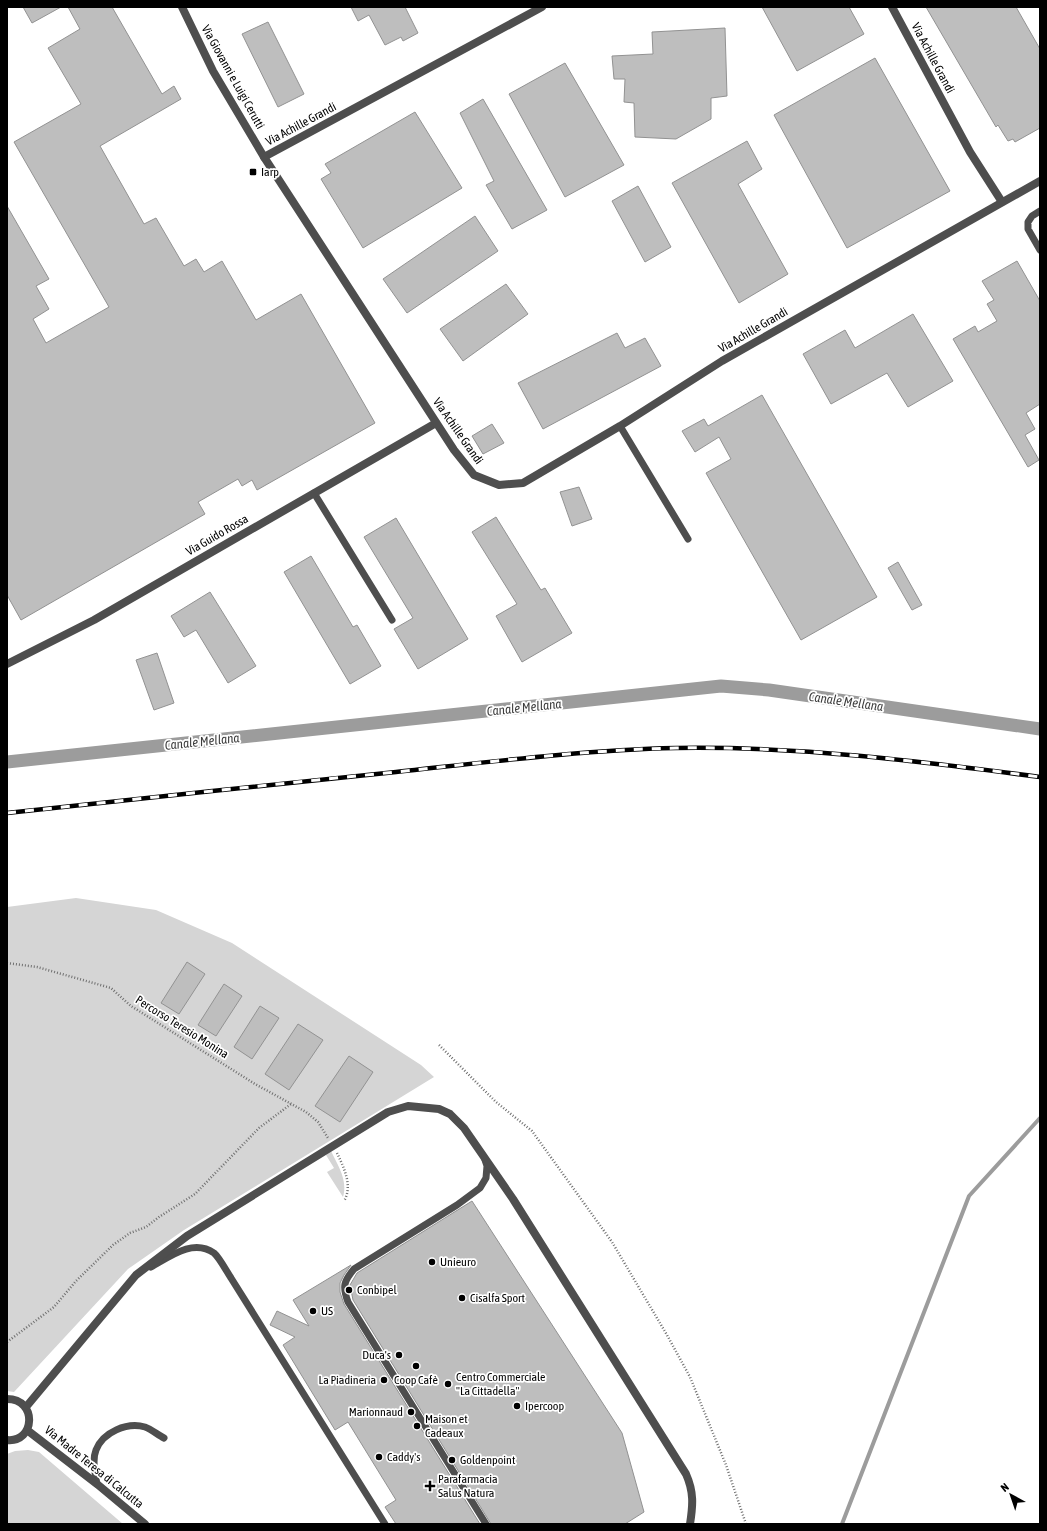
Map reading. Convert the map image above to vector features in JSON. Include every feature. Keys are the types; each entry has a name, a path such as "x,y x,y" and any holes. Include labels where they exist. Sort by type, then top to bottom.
{"street":[{"name":"Via Giovanni e Luigi Cerutti","path":"182,7 213,71 264,157"},
{"name":"Via Achille Grandi","path":"542,7 264,157 454,450 474,475 499,485 523,483 620,426 722,361 1040,181"},
{"name":"Via Achille Grandi","path":"892,7 970,152 1002,202"},
{"name":"Via Guido Rossa","path":"7,664 94,620 436,423"},
{"path":"26,1407 136,1275 187,1236 388,1112 408,1106 439,1109 450,1114 464,1128 482,1154 513,1200 686,1474 691,1486 693,1508 690,1524"},
{"path":"7,1399 15,1400 26,1407 30,1418 27,1430 23,1435 7,1440"},
{"name":"Via Madre Teresa di Calcutta","path":"27,1430 97,1484 145,1524"}],"lane":[{"path":"1040,212 1032,216 1028,222 1028,229 1040,250"},
{"path":"620,426 688,539"},
{"path":"314,493 392,620"},
{"path":"482,1154 487,1166 486,1178 480,1188 457,1205 354,1269 345,1280 344,1292 348,1302 486,1524"},
{"path":"136,1275 181,1250 198,1246 214,1253 232,1278 385,1524"},
{"path":"97,1484 94,1468 96,1450 103,1438 114,1431 128,1426 145,1427 164,1438"}],"path":[{"name":"Percorso Teresio Monina","path":"7,963 37,967 111,988 131,1006 255,1084 306,1112 318,1122 330,1140"},
{"path":"439,1045 496,1102 532,1131 612,1242 690,1377 726,1465 746,1524"},
{"path":"7,1342 54,1306 76,1281 113,1245 130,1233 146,1227 196,1194 259,1128 291,1104"},
{"path":"335,1149 345,1171 348,1186 348,1194 344,1200"}],"shaded area":[{"path":"76,898 156,910 232,943 421,1065 434,1077 184,1230 128,1269 14,1392 7,1391 7,907"},
{"path":"331,1151 343,1179 343,1197 327,1172 334,1168 326,1155"},
{"path":"28,1450 39,1452 123,1524 7,1524 7,1454 15,1451"}],"building":[{"path":"23,7 61,7 32,23"},
{"path":"68,7 112,7 162,94 174,86 181,99 100,146 144,224 156,218 184,266 196,259 204,272 222,261 256,320 301,294 375,423 257,490 252,480 242,486 238,479 198,502 205,514 21,620 7,595 7,206 49,279 36,286 49,309 33,319 46,343 109,307 14,142 81,104 48,48 80,29"},
{"path":"351,7 405,7 418,33 403,41 401,37 385,45 369,15 358,21"},
{"path":"762,7 849,7 864,34 797,71"},
{"path":"926,7 1016,7 1040,49 1040,128 1015,142 1013,139 1008,141 998,125 996,127"},
{"path":"268,22 304,94 278,107 242,34"},
{"path":"725,28 727,96 711,98 711,119 676,139 635,137 634,103 624,102 625,79 614,79 612,56 653,54 652,32"},
{"path":"875,58 950,191 847,248 774,115"},
{"path":"565,63 624,165 565,197 509,94"},
{"path":"483,99 547,210 512,229 486,185 494,181 460,113"},
{"path":"415,112 462,188 363,248 321,179 331,173 325,164"},
{"path":"747,141 762,169 738,184 788,274 739,303 672,183"},
{"path":"638,186 671,247 645,262 612,201"},
{"path":"475,216 498,251 407,313 383,279"},
{"path":"1017,261 1040,301 1040,404 1026,413 1035,429 1025,435 1039,460 1028,467 953,339 975,326 978,332 997,321 987,304 994,300 982,281"},
{"path":"506,284 528,314 463,361 440,329"},
{"path":"913,314 953,381 908,407 887,373 831,404 803,354 845,330 855,348"},
{"path":"617,333 625,348 645,338 661,366 543,429 518,383"},
{"path":"762,395 877,597 801,640 706,473 731,459 719,437 695,452 682,431 704,419 708,426"},
{"path":"492,424 504,443 483,454 472,436"},
{"path":"579,487 592,519 572,526 560,492"},
{"path":"496,517 541,590 545,588 572,633 522,662 496,616 517,604 472,532"},
{"path":"396,518 468,639 418,669 394,629 413,618 364,537"},
{"path":"311,556 353,627 357,625 381,666 350,684 284,572"},
{"path":"898,562 922,605 912,610 888,568"},
{"path":"210,592 256,666 228,683 196,630 184,637 171,616"},
{"path":"157,653 174,703 154,710 136,660"},
{"path":"187,962 205,974 179,1014 161,1003"},
{"path":"224,984 242,996 216,1036 198,1025"},
{"path":"260,1006 279,1018 252,1059 234,1047"},
{"path":"298,1024 323,1040 289,1090 265,1074"},
{"path":"349,1056 373,1072 340,1122 315,1106"},
{"name":"Centro Commerciale \"La Cittadella\"","path":"472,1201 622,1433 644,1512 625,1524 491,1524 353,1300 350,1285 357,1273"},
{"path":"351,1265 340,1283 340,1292 344,1304 480,1524 396,1524 385,1507 396,1500 348,1422 335,1430 283,1345 295,1337 270,1325 277,1311 309,1326 293,1300"}],"waterway":[{"name":"Canale Mellana","path":"7,762 721,686 769,690 1040,729"},
{"path":"842,1524 969,1196 1040,1118"}],"railway":[{"path":"7,813 536,757 641,749 722,748 813,752 904,760 1040,777"}],"place":[{"name":"Iarp","path":"253,172"},
{"name":"Unieuro","path":"432,1262"},
{"name":"Conbipel","path":"349,1290"},
{"name":"Cisalfa Sport","path":"462,1298"},
{"name":"US","path":"313,1311"},
{"name":"Duca's","path":"399,1355"},
{"name":"Coop Cafè","path":"416,1366"},
{"name":"La Piadineria","path":"384,1380"},
{"name":"Centro Commerciale \"La Cittadella\"","path":"448,1384"},
{"name":"Ipercoop","path":"517,1406"},
{"name":"Marionnaud","path":"411,1412"},
{"name":"Maison et Cadeaux","path":"417,1426"},
{"name":"Caddy's","path":"379,1457"},
{"name":"Goldenpoint","path":"452,1460"},
{"name":"Parafarmacia Salus Natura","path":"430,1486"}]}
